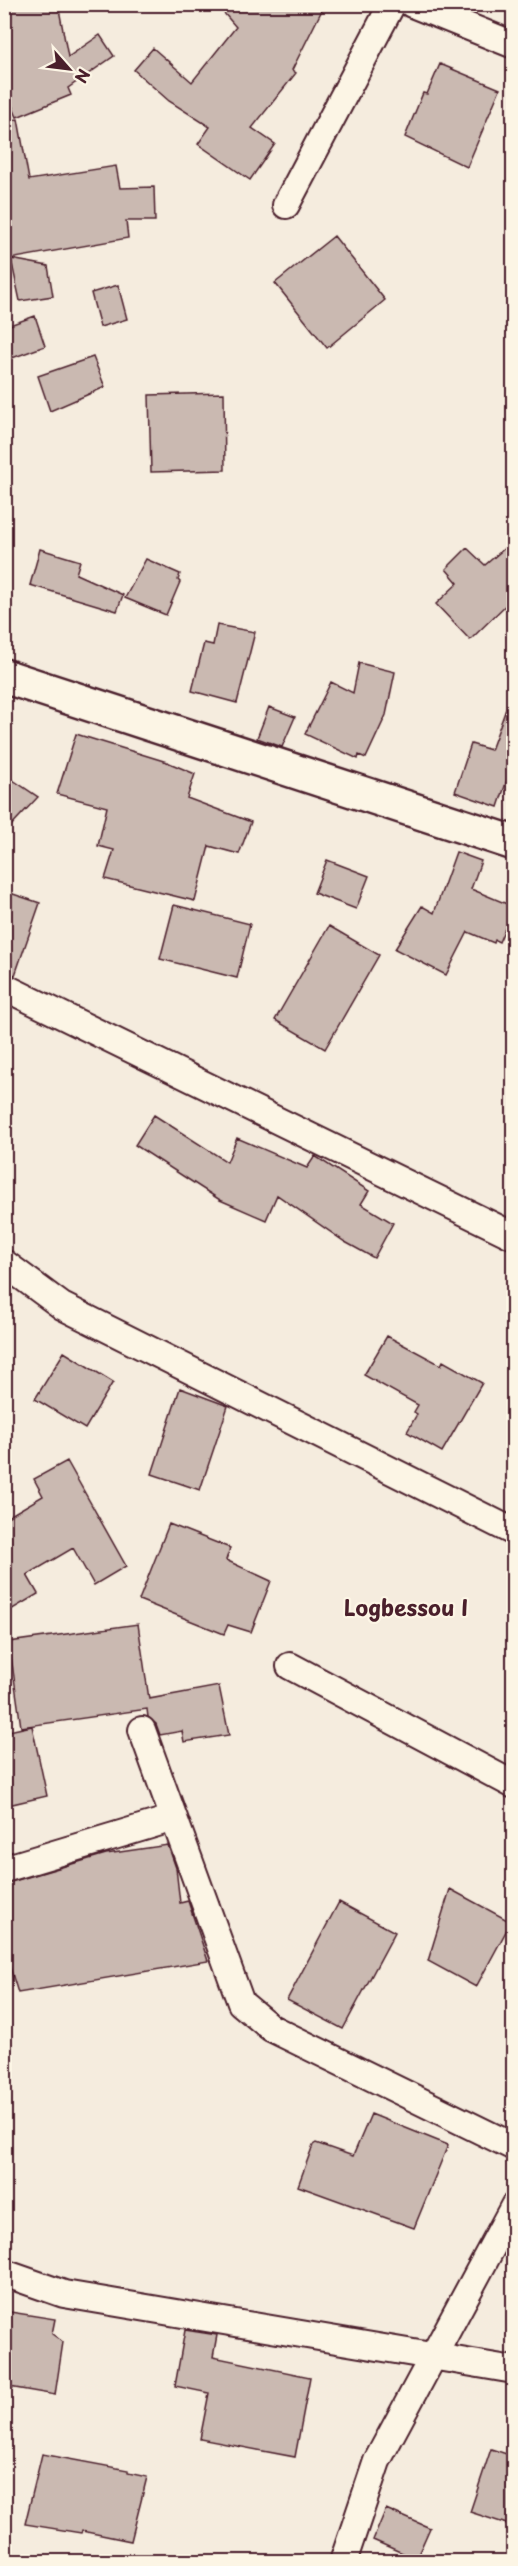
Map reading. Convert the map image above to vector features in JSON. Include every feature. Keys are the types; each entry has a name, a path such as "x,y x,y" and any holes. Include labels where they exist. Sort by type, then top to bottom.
{"main road":[{"path":"4,676 513,843"}],"street":[{"path":"286,205 392,4"},
{"path":"412,4 513,45"},
{"path":"4,987 513,1236"},
{"path":"4,1263 62,1306 513,1532"},
{"path":"290,1666 513,1785"},
{"path":"142,1730 241,2003 272,2028 513,2147"},
{"path":"4,1869 174,1818"},
{"path":"343,2562 377,2461 513,2206"},
{"path":"4,2273 64,2294 513,2370"}],"building":[{"path":"4,4 58,4 68,57 100,35 114,56 68,88 71,95 17,117 4,87"},
{"path":"216,4 325,4 292,70 296,73 252,128 275,144 250,180 198,144 210,127 169,101 134,70 153,48 192,82 236,27"},
{"path":"440,64 500,89 467,167 405,137 423,93 427,94"},
{"path":"18,119 29,180 116,166 120,188 154,187 155,221 126,221 128,238 10,259 4,225 4,121"},
{"path":"334,236 385,300 327,348 275,283"},
{"path":"11,259 48,266 53,296 20,301"},
{"path":"118,285 127,319 100,327 91,293"},
{"path":"35,316 45,346 4,361 4,327"},
{"path":"93,357 105,387 50,411 38,376"},
{"path":"224,393 225,470 151,472 149,395"},
{"path":"513,541 513,598 470,640 436,604 458,583 446,569 467,548 485,565"},
{"path":"40,549 80,561 76,574 123,595 117,611 30,585"},
{"path":"146,559 180,574 178,580 180,582 166,615 125,598"},
{"path":"217,625 255,632 237,703 192,691 204,643 213,645"},
{"path":"359,663 395,672 386,715 366,758 359,755 358,759 305,734 331,682 353,693"},
{"path":"510,698 513,698 513,762 498,807 455,792 471,744 491,750"},
{"path":"269,707 295,717 282,747 257,738"},
{"path":"76,734 167,762 195,774 187,798 251,822 239,854 209,846 195,901 105,879 114,850 98,846 107,807 57,794"},
{"path":"4,774 38,797 4,833"},
{"path":"456,852 481,861 471,889 512,906 513,910 499,942 495,940 494,943 468,932 446,975 395,949 422,906 434,913"},
{"path":"327,860 369,876 356,909 314,893"},
{"path":"4,891 40,903 15,975 4,972"},
{"path":"174,905 250,924 237,978 160,959"},
{"path":"329,926 379,955 325,1049 275,1020"},
{"path":"154,1115 227,1162 237,1138 307,1168 315,1156 369,1191 361,1204 393,1223 374,1258 345,1242 277,1195 266,1220 220,1200 135,1145"},
{"path":"387,1336 441,1365 443,1361 482,1383 442,1452 407,1432 417,1414 414,1412 418,1405 364,1375"},
{"path":"64,1352 113,1382 85,1429 35,1399"},
{"path":"180,1388 228,1406 200,1490 152,1474"},
{"path":"67,1461 126,1566 94,1585 73,1548 27,1575 38,1594 4,1614 4,1519 43,1496 34,1479"},
{"path":"169,1524 230,1548 226,1560 271,1581 251,1632 228,1625 224,1634 139,1600"},
{"path":"138,1624 149,1699 219,1686 229,1735 184,1742 182,1731 160,1735 156,1724 148,1717 147,1709 21,1727 9,1642"},
{"path":"32,1726 47,1796 8,1805 4,1788 4,1732"},
{"path":"168,1845 176,1868 180,1903 188,1901 208,1961 18,1993 4,1948 4,1884 106,1854"},
{"path":"450,1889 511,1922 476,1987 428,1961"},
{"path":"339,1902 395,1932 343,2029 287,2000"},
{"path":"371,2114 448,2145 414,2228 298,2186 313,2145 316,2143 353,2156"},
{"path":"4,2311 55,2319 52,2334 63,2342 55,2395 4,2386"},
{"path":"185,2330 217,2335 213,2357 310,2377 295,2457 200,2439 209,2393 175,2386"},
{"path":"491,2449 513,2456 513,2526 470,2512"},
{"path":"42,2454 128,2470 128,2473 147,2477 131,2541 82,2531 81,2533 25,2524"},
{"path":"386,2509 430,2528 416,2559 373,2540"}],"district":[{"name":"Logbessou I","path":"406,1608"}]}
